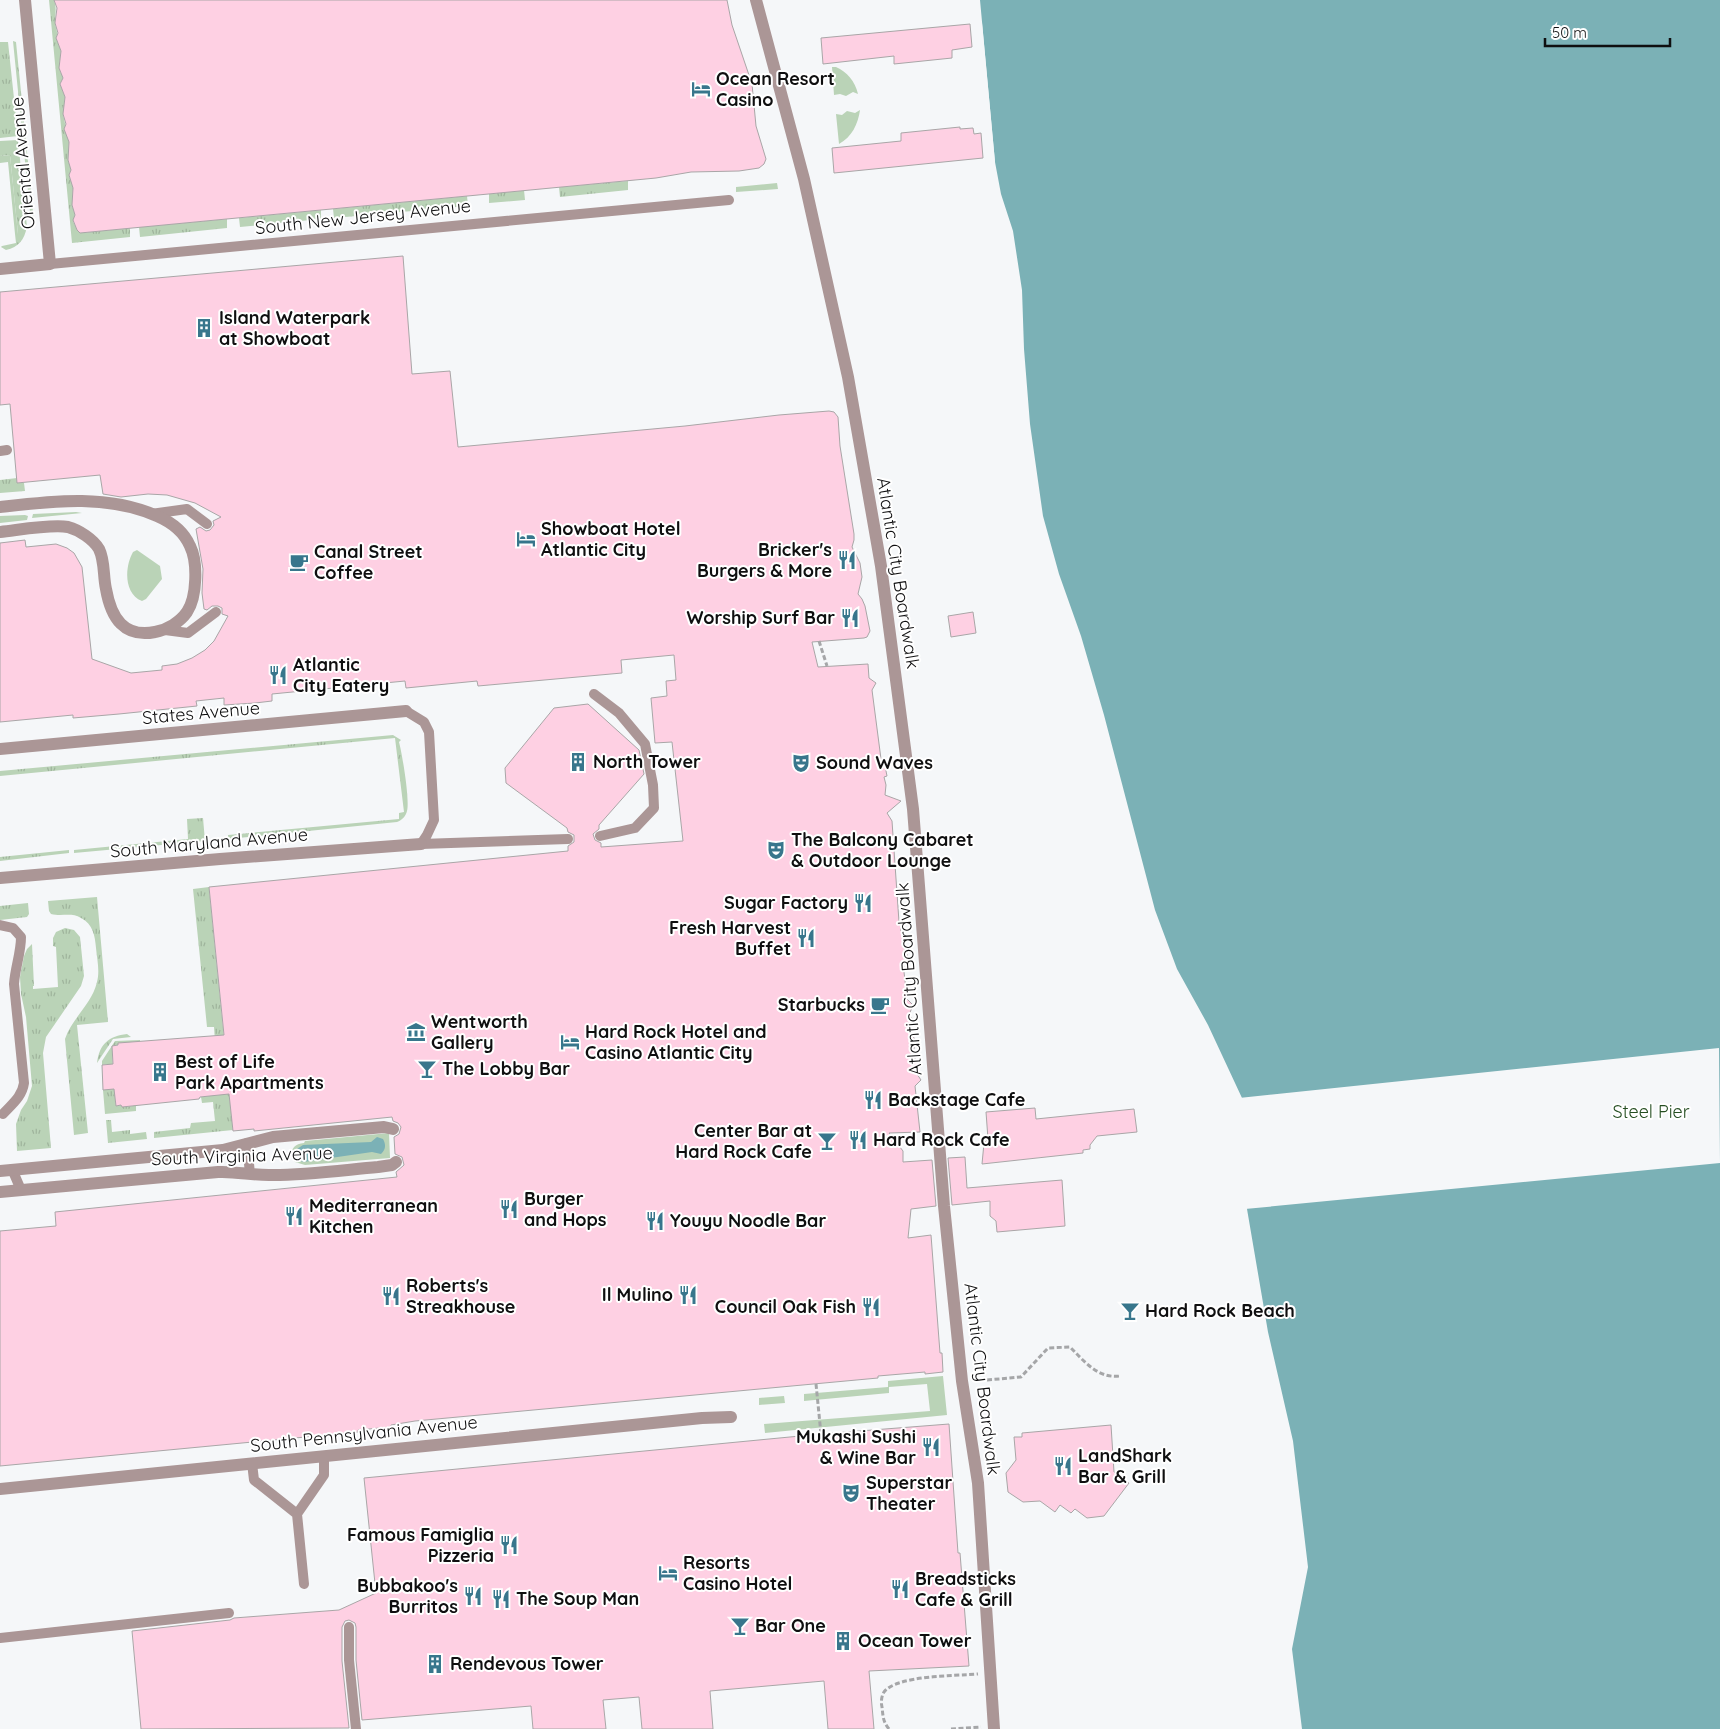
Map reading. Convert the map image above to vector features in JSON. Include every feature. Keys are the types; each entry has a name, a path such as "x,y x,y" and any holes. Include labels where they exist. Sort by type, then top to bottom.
{"street":[{"name":"Oriental Avenue","path":"25,0 50,264"},
{"name":"Atlantic City Boardwalk","path":"756,0 804,179 848,377 881,566 913,809 944,1206 962,1381 978,1483 994,1727"},
{"name":"South New Jersey Avenue","path":"0,269 50,264"},
{"path":"0,507 89,500 117,504 151,514 173,525 185,536 191,546 195,584 193,597 187,612 165,630 144,633 133,632 125,629 117,620 110,606 103,564 98,548 88,537 68,527 0,532"},
{"name":"States Avenue","path":"0,749 406,711"},
{"name":"South Maryland Avenue","path":"0,878 421,844"},
{"name":"South Virginia Avenue","path":"6,1170 223,1150 273,1137 384,1127 393,1129"},
{"name":"South Virginia Avenue","path":"0,1192 234,1171 250,1174 283,1175 378,1166 396,1162"},
{"name":"South Pennsylvania Avenue","path":"0,1489 586,1429 731,1417"}],"lane":[{"name":"South New Jersey Avenue","path":"50,264 729,200"},
{"path":"151,514 187,509 207,524"},
{"path":"165,630 188,633 216,612"},
{"path":"594,694 619,713 645,744 653,785 654,808 634,828 600,836"},
{"path":"406,711 424,722 430,732 434,820 421,844"},
{"path":"421,844 568,839"},
{"path":"0,925 13,928 21,937 21,949 14,972 14,984 24,1083 23,1090 16,1102 3,1114"},
{"path":"246,1143 250,1174"},
{"path":"6,1170 20,1190"},
{"path":"304,1584 297,1514 324,1475 324,1456"},
{"path":"252,1463 254,1480 297,1514"},
{"path":"0,1638 229,1613"},
{"path":"349,1627 356,1729"}],"path":[{"path":"819,641 827,666"},
{"path":"987,1380 1021,1377 1048,1348 1070,1346 1088,1365 1102,1375 1120,1376"},
{"path":"816,1384 821,1434"},
{"path":"889,1729 884,1723 881,1701 884,1692 895,1684 914,1679 992,1674"},
{"path":"951,1729 994,1727"}],"green space":[{"path":"49,0 54,0 55,3 56,38 61,51 59,68 63,78 60,84 65,97 63,114 69,142 68,160 71,170 69,175 73,188 72,205 75,215 73,221 80,233 130,228 130,237 72,243"},
{"path":"13,41 16,42 34,222 31,222"},
{"path":"0,42 8,42 18,136 0,138"},
{"path":"832,67 836,67 850,77 858,94 853,92 846,96 834,95"},
{"path":"860,110 854,130 839,144 836,114 842,115 847,111 855,113"},
{"path":"18,140 27,227 20,242 6,250 1,247 16,243 15,234 18,234 10,155 0,156 0,141"},
{"path":"10,155 18,234 15,234 8,162 0,163 0,156"},
{"path":"628,181 628,190 560,197 559,187"},
{"path":"777,183 778,189 736,192 736,187"},
{"path":"524,190 525,200 489,203 489,194"},
{"path":"467,196 468,206 334,218 333,209"},
{"path":"321,210 321,219 240,227 239,218"},
{"path":"227,219 227,228 140,237 139,227"},
{"path":"17,478 18,483 24,483 25,491 0,493 0,480"},
{"path":"82,513 32,518 33,514"},
{"path":"0,516 28,516 27,520 0,523"},
{"path":"137,550 160,566 162,579 146,599 142,601 131,592 127,579 130,558 133,552"},
{"path":"393,735 401,740 399,742 404,766 408,805 404,818 397,822 228,839 228,835 399,819 399,813 404,812 395,738 0,776 0,771"},
{"path":"203,818 205,841 74,853 74,850 188,839 187,819"},
{"path":"69,850 69,853 0,861 0,857"},
{"path":"209,887 225,1047 215,1041 214,1027 207,1027 193,889"},
{"path":"97,897 108,1022 77,1025 88,1133 74,1135 65,1039 72,1024 87,1004 94,990 98,978 98,961 91,927 81,918 74,915 51,914 48,901"},
{"path":"28,903 29,914 27,917 0,920 0,906"},
{"path":"65,928 74,930 80,937 84,976 81,986 46,1037 43,1053 51,1148 17,1151 16,1124 32,1086 26,1017 21,994 20,977 24,956 32,944 33,989 58,987 56,947 53,946 53,938 56,932"},
{"path":"127,1034 131,1037 113,1039 97,1063 100,1051 106,1042 115,1037"},
{"path":"140,1040 140,1043 118,1043 118,1045 112,1046 113,1070 109,1071 108,1064 102,1065 102,1061 115,1041"},
{"path":"227,1069 233,1130 154,1138 154,1132 190,1128 191,1123 215,1121 213,1102 202,1103 201,1097 205,1097"},
{"path":"114,1085 116,1106 133,1106 133,1104 136,1104 136,1111 105,1114 103,1090"},
{"path":"106,1120 111,1120 112,1132 130,1130 130,1134 146,1132 147,1139 108,1143"},
{"path":"389,1133 390,1158 305,1165 295,1162 291,1157 294,1147 305,1141"},
{"path":"943,1376 947,1415 765,1433 764,1424 930,1411 927,1384 889,1387 889,1393 804,1401 804,1394 888,1387 888,1381"},
{"path":"784,1396 785,1403 759,1405 759,1398"}],"water":[{"path":"980,0 1720,0 1720,1729 1302,1729 1292,1649 1308,1567 1293,1441 1268,1332 1247,1209 1242,1098 1208,1025 1177,969 1155,910 1104,715 1081,636 1059,574 1043,516 1030,424 1024,349 1022,290 1013,231 1001,194 995,162"},
{"path":"377,1137 383,1139 385,1143 385,1149 381,1154 372,1152 303,1162 297,1159 295,1154 297,1149 303,1145 371,1142"}],"pier":[{"path":"980,23 982,23 995,162 993,163"},
{"name":"Steel Pier","path":"1719,1048 1720,1163 1245,1209 1239,1098"}],"building":[{"path":"54,0 727,0 732,25 752,84 756,126 766,159 759,168 739,171 691,172 656,178 80,233 73,220 75,215 72,205 73,188 69,175 71,170 68,160 69,142 64,129 66,124 63,114 65,97 60,84 63,78 59,68 61,51 56,38 58,33 55,23 57,8"},
{"path":"970,24 972,47 952,50 952,58 894,64 894,56 823,64 821,38"},
{"path":"960,127 960,129 973,128 974,134 981,133 983,158 834,173 832,148 901,141 901,133"},
{"path":"403,256 412,374 450,371 458,447 829,411 834,412 838,417 840,446 854,534 852,547 860,563 862,577 858,594 865,606 870,631 867,637 864,638 812,642 818,667 868,664 869,678 876,683 872,690 881,759 884,761 887,776 884,777 886,785 885,795 901,801 887,813 892,821 899,922 901,931 906,937 903,945 908,957 903,964 907,991 906,998 913,1005 909,1015 915,1022 909,1030 916,1041 912,1056 919,1062 915,1071 921,1080 915,1086 920,1132 889,1133 903,1151 903,1162 932,1160 936,1206 911,1209 908,1238 931,1235 943,1372 878,1376 878,1378 415,1421 391,1425 391,1427 358,1430 358,1432 0,1466 0,1231 56,1226 55,1212 397,1177 396,1172 404,1165 402,1157 395,1154 394,1137 399,1134 401,1127 393,1121 392,1117 254,1131 254,1129 233,1131 229,1094 122,1107 121,1105 116,1106 114,1089 103,1090 102,1065 113,1064 112,1046 118,1045 118,1043 224,1035 209,887 568,851 568,846 574,842 574,835 506,783 505,768 554,708 588,704 639,750 644,774 599,825 599,829 593,834 595,840 601,843 601,847 683,841 672,742 655,743 651,698 667,696 666,681 676,680 674,655 621,660 622,673 478,686 477,681 406,688 405,681 272,694 272,701 255,703 224,705 224,698 196,701 197,706 73,718 73,715 0,722 0,543 25,540 26,547 56,544 74,553 82,567 92,659 131,673 162,670 162,666 177,664 192,658 205,650 214,641 228,616 222,614 222,608 218,606 212,606 207,610 204,609 202,593 203,569 196,529 200,527 206,531 210,530 214,525 213,521 221,517 195,503 167,495 148,494 121,497 103,494 100,475 17,483 10,404 0,405 0,292"},
{"path":"973,612 976,633 951,637 948,616"},
{"path":"1035,1108 1036,1119 1134,1109 1137,1132 1097,1136 1090,1145 1090,1149 1083,1150 1083,1153 982,1164 984,1143 988,1139 986,1112"},
{"path":"965,1157 967,1188 1062,1180 1065,1226 997,1232 996,1221 990,1216 990,1201 952,1205 948,1158"},
{"name":"Resorts Casino Hotel","path":"949,1424 958,1553 960,1553 969,1666 869,1671 874,1729 828,1729 824,1681 710,1691 713,1729 642,1729 639,1697 603,1700 606,1729 533,1729 531,1706 362,1720 356,1660 356,1627 355,1623 349,1620 345,1621 342,1627 342,1661 349,1728 141,1729 132,1631 234,1618 339,1610 376,1593 364,1478 821,1434"},
{"name":"LandShark Bar & Grill","path":"1111,1425 1114,1472 1129,1483 1104,1516 1087,1518 1075,1509 1071,1513 1060,1505 1055,1512 1040,1501 1023,1502 1008,1492 1006,1473 1016,1460 1014,1437 1022,1437 1022,1433"}],"place":[{"name":"Ocean Resort Casino","path":"701,89"},
{"name":"Island Waterpark at Showboat","path":"204,328"},
{"name":"Showboat Hotel Atlantic City","path":"526,539"},
{"name":"Bricker's Burgers & More","path":"847,560"},
{"name":"Canal Street Coffee","path":"299,562"},
{"name":"Worship Surf Bar","path":"850,618"},
{"name":"Atlantic City Eatery","path":"278,675"},
{"name":"North Tower","path":"578,762"},
{"name":"Sound Waves","path":"801,763"},
{"name":"The Balcony Cabaret & Outdoor Lounge","path":"776,850"},
{"name":"Sugar Factory","path":"863,903"},
{"name":"Fresh Harvest Buffet","path":"806,938"},
{"name":"Starbucks","path":"880,1005"},
{"name":"Wentworth Gallery","path":"416,1032"},
{"name":"Hard Rock Hotel and Casino Atlantic City","path":"570,1042"},
{"name":"The Lobby Bar","path":"427,1069"},
{"name":"Best of Life Park Apartments","path":"160,1072"},
{"name":"Backstage Cafe","path":"873,1100"},
{"name":"Hard Rock Cafe","path":"858,1140"},
{"name":"Center Bar at Hard Rock Cafe","path":"827,1141"},
{"name":"Burger and Hops","path":"509,1209"},
{"name":"Mediterranean Kitchen","path":"294,1216"},
{"name":"Youyu Noodle Bar","path":"655,1221"},
{"name":"Il Mulino","path":"688,1295"},
{"name":"Roberts's Streakhouse","path":"391,1296"},
{"name":"Council Oak Fish","path":"871,1307"},
{"name":"Hard Rock Beach","path":"1130,1311"},
{"name":"Mukashi Sushi & Wine Bar","path":"931,1447"},
{"name":"LandShark Bar & Grill","path":"1063,1466"},
{"name":"Superstar Theater","path":"851,1493"},
{"name":"Famous Famiglia Pizzeria","path":"509,1545"},
{"name":"Resorts Casino Hotel","path":"668,1573"},
{"name":"Breadsticks Cafe & Grill","path":"900,1589"},
{"name":"Bubbakoo's Burritos","path":"473,1596"},
{"name":"The Soup Man","path":"501,1599"},
{"name":"Bar One","path":"740,1626"},
{"name":"Ocean Tower","path":"843,1641"},
{"name":"Rendevous Tower","path":"435,1664"}]}
